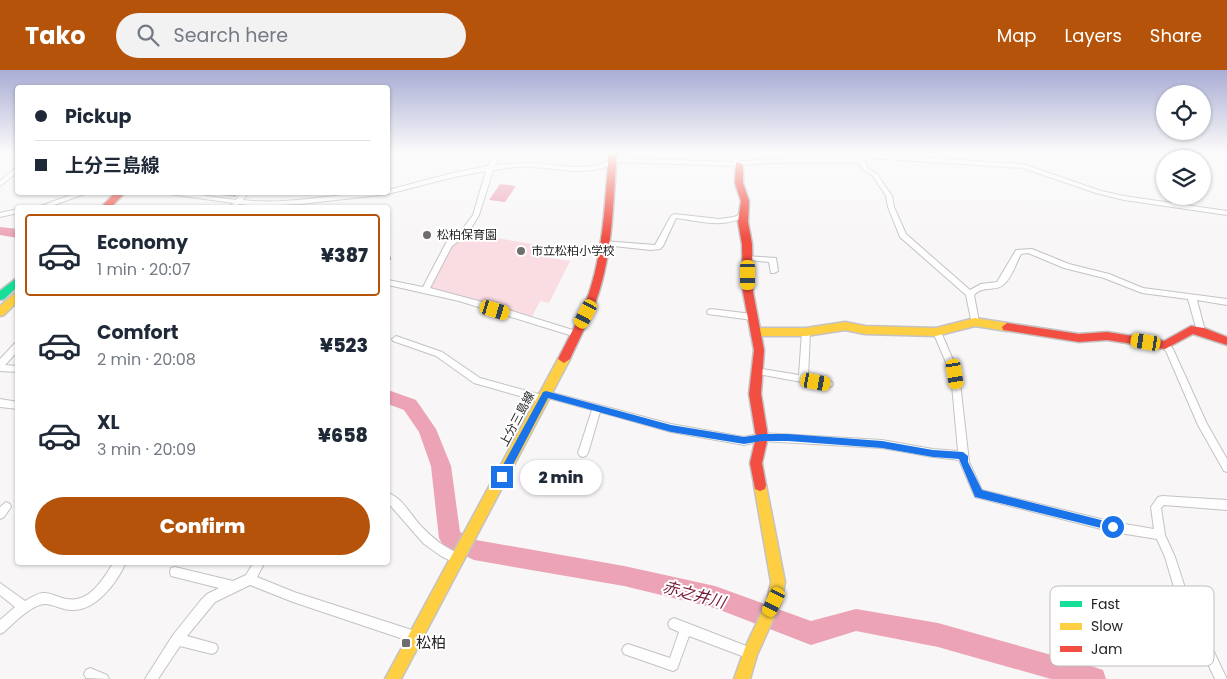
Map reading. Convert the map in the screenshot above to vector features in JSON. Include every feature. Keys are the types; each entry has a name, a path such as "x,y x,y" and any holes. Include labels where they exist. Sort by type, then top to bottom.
{"main road":[{"name":"上分三島線","path":"393,679 545,396 592,298 604,243 610,181"},
{"path":"739,181 745,201 748,292 759,350 755,394 762,437 756,463 778,582 774,602 750,653 742,679"},
{"path":"96,205 108,195"},
{"path":"107,205 119,195"},
{"path":"0,297 15,283"},
{"path":"0,312 15,297"},
{"path":"756,334 774,331 806,332 845,326 865,330 937,332 976,322 1079,338 1106,336 1165,344 1191,330 1201,331 1227,341"}],"street":[{"path":"390,192 406,190 431,181"},
{"path":"425,290 449,245 464,233 476,215 486,181"},
{"path":"879,181 888,196 891,208 903,235 970,294 976,322"},
{"path":"1071,181 1092,190 1128,200 1227,213"},
{"path":"47,205 77,195"},
{"path":"176,195 235,205 243,195"},
{"path":"269,205 361,195"},
{"path":"0,214 15,212"},
{"path":"604,243 651,248 660,244 674,216 723,221 739,218 744,215"},
{"path":"970,294 978,286 1002,283 1019,252 1026,250 1067,266 1106,276 1142,290 1227,302"},
{"path":"748,258 773,260 774,271"},
{"path":"390,286 425,290 576,334"},
{"path":"1192,298 1201,331"},
{"path":"711,312 752,316"},
{"path":"803,380 806,332"},
{"path":"937,332 955,374 964,462 978,494 1113,527 1160,535"},
{"path":"396,339 424,348 451,362 467,376 477,381 597,408 671,428 744,441 762,437 882,444 933,454 963,456"},
{"path":"1165,344 1169,349 1202,425 1227,468"},
{"path":"0,367 15,348"},
{"path":"0,367 15,369"},
{"path":"756,371 829,384"},
{"path":"0,402 15,405"},
{"path":"583,453 597,408"},
{"path":"577,438 588,440"},
{"path":"390,499 397,504 414,527 444,552 457,559"},
{"path":"1179,586 1170,557 1160,535 1156,507 1162,500 1227,505"},
{"path":"0,628 24,607 43,598 72,605 87,601 95,596 119,565"},
{"path":"151,679 177,639 205,604 211,598 250,579 258,565"},
{"path":"175,572 234,587"},
{"path":"250,579 294,597 415,637"},
{"path":"0,588 24,607"},
{"path":"674,624 750,653"},
{"path":"628,650 673,665 686,629"},
{"path":"177,639 212,648"},
{"path":"1214,664 1221,679"},
{"path":"90,674 103,679"}],"shaded area":[{"path":"500,184 516,186 505,202 489,200"},
{"path":"467,233 550,247 545,257 570,261 549,303 540,301 532,317 430,288 450,247"}],"waterway":[{"name":"赤之井川","path":"0,231 15,234"},
{"name":"赤之井川","path":"390,398 410,405 427,429 441,466 450,538 474,550 624,576 715,597 811,633 856,620 938,635 1094,679"}],"traffic: fast":[{"path":"0,297 15,283"}],"traffic: slow":[{"path":"0,312 15,297"},
{"path":"756,335 760,332 806,332 845,326 865,330 936,332 975,322 1007,327"},
{"path":"393,679 564,359"},
{"path":"742,679 750,653 774,602 778,582 760,485"}],"traffic: jam":[{"path":"564,359 587,312 597,282 606,235 611,181"},
{"path":"739,181 745,201 743,222 747,244 748,292 759,350 755,394 762,437 756,463 760,485"},
{"path":"107,205 119,195"},
{"path":"1007,327 1079,338 1107,336 1165,345 1191,330 1200,331 1227,341"}],"place":[{"name":"松柏保育園","path":"427,235"},
{"name":"市立松柏小学校","path":"521,251"},
{"name":"松柏","path":"406,643"}],"route":[{"path":"502,477 546,394 671,428 744,441 762,437 882,444 933,454 963,456 978,494 1113,527"}]}
